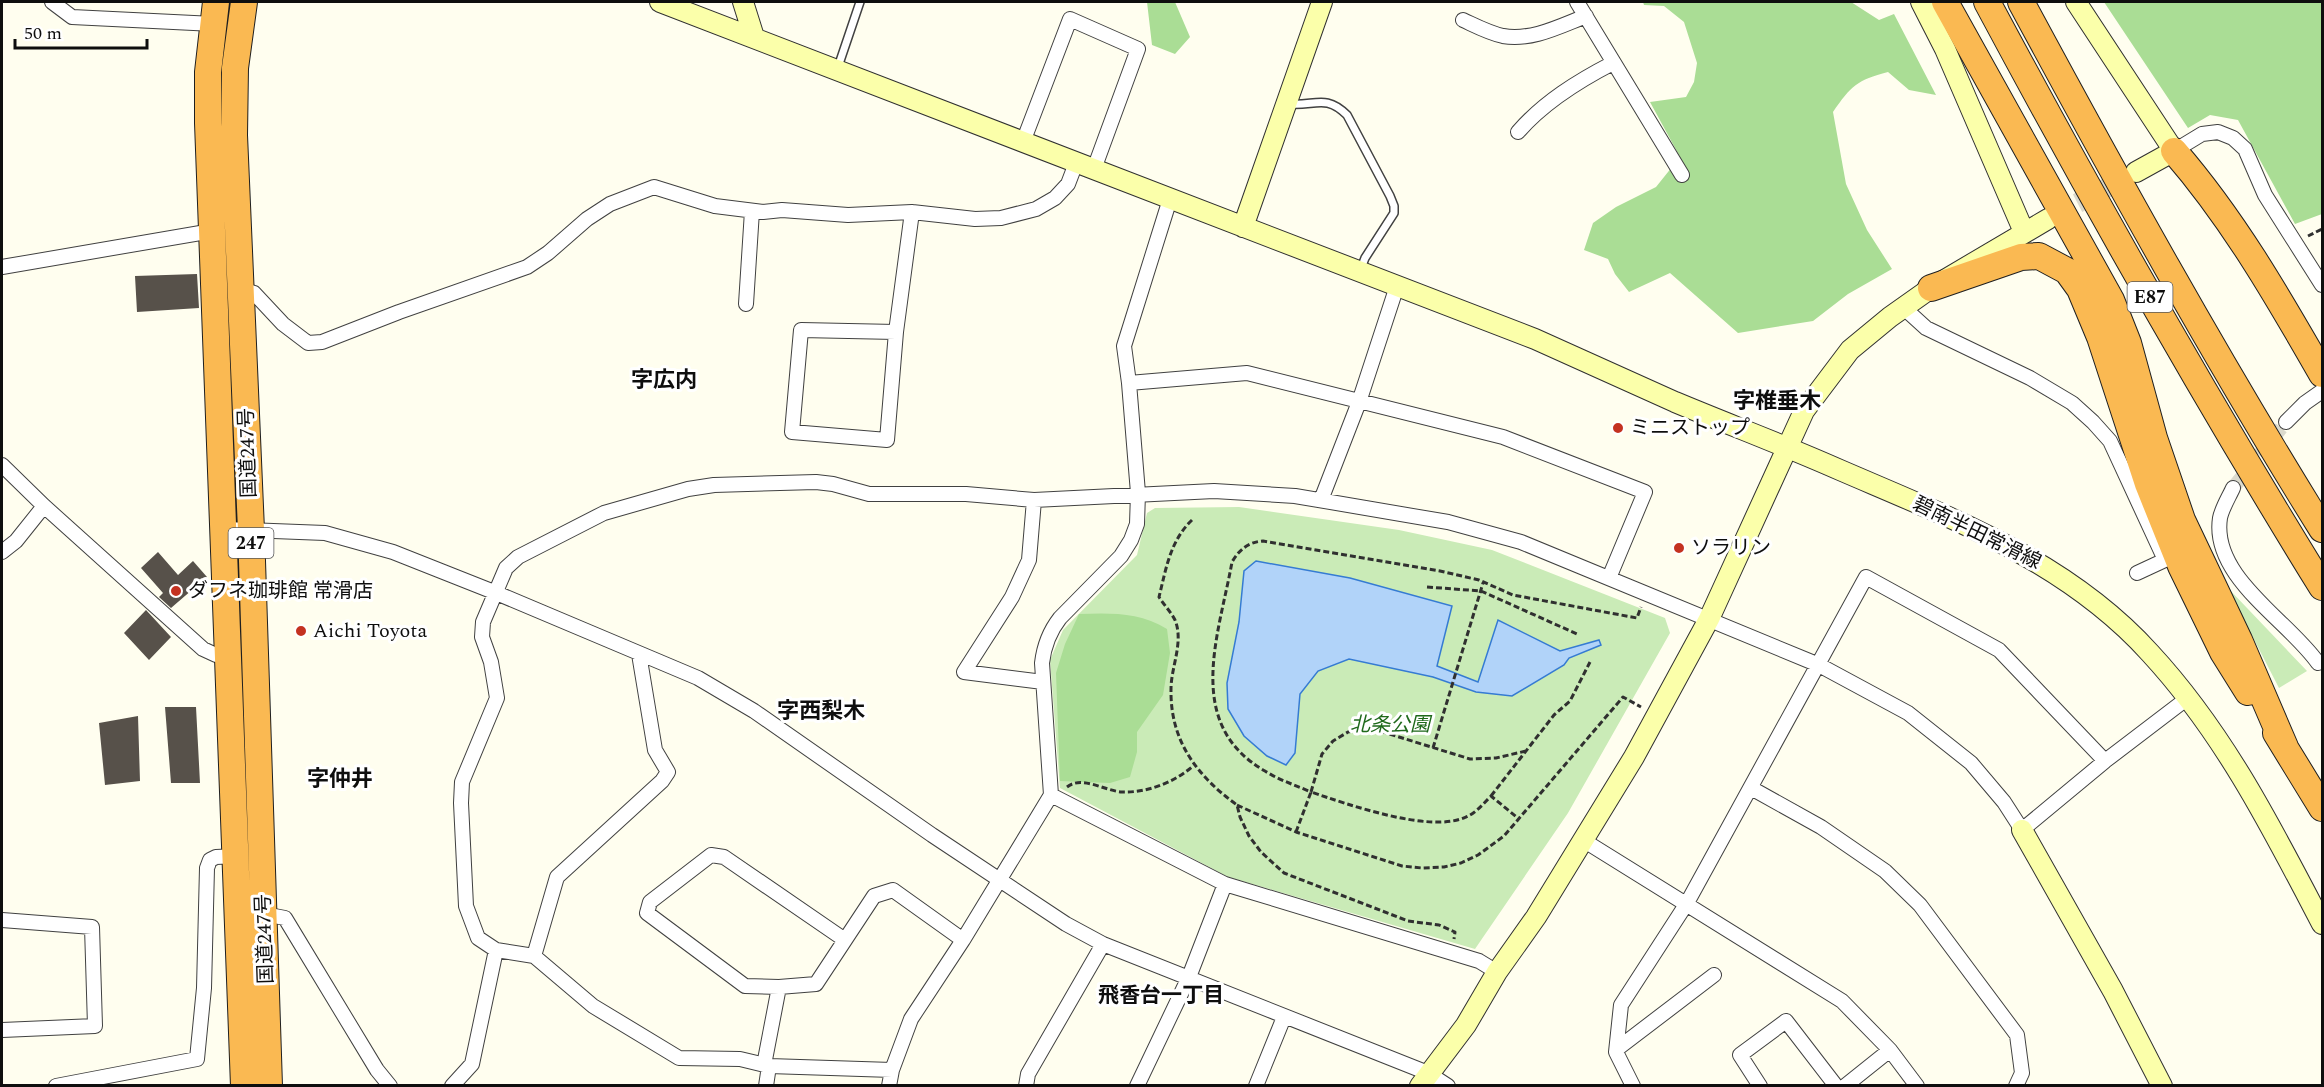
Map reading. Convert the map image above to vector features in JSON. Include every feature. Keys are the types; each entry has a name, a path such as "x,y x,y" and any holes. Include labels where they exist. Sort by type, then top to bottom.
{"highway":[{"name":"国道247号","path":"244,2 235,68 234,135 242,289 238,530 228,654 244,1086"},
{"path":"1945,2 2111,300 2128,343 2154,438 2182,520 2239,640 2285,747"},
{"name":"E87","path":"1987,2 2084,182 2164,322 2322,587"},
{"name":"E87","path":"2021,2 2172,276 2322,529"},
{"name":"国道247号","path":"215,13 208,72 212,231 238,530 264,914 269,1086"},
{"path":"2174,151 2224,214 2282,305 2322,374"},
{"path":"1931,288 2021,257 2039,256 2067,271 2080,289 2100,337 2148,484 2181,566 2223,652 2322,808"}],"street":[{"path":"52,2 72,17 215,13"},
{"name":"碧南半田常滑線","path":"660,2 1535,339 1675,402 1788,447 1971,526 2023,553 2068,582 2109,615 2149,651 2189,697 2224,746 2252,792 2322,924"},
{"path":"743,2 754,37"},
{"path":"1242,227 1322,2"},
{"path":"1577,2 1682,175"},
{"path":"1921,2 1945,49 2024,232"},
{"path":"2076,2 2174,151"},
{"path":"1463,20 1504,36 1526,36 1538,34 1586,16"},
{"path":"242,289 254,294 283,324 308,343 322,342 527,267 548,253 587,219 610,204 654,187 715,206 752,211 782,210 848,215 912,213 975,219 1021,215 1036,210 1055,198 1085,166 1138,49 1070,19 1023,142"},
{"path":"1518,132 1543,107 1590,75 1613,63"},
{"path":"2136,172 2202,134 2218,132 2233,138 2245,149 2265,195 2322,285"},
{"path":"889,1086 892,1070 910,1018 963,940 999,878 1055,796 1043,682 1044,648 1053,627 1121,556 1137,524 1138,493 1124,346 1170,198"},
{"path":"746,304 752,211"},
{"path":"896,332 801,330 792,432 887,440 896,332 912,213"},
{"path":"1424,1080 1466,1024 1497,972 1536,917 1634,758 1709,619 1804,411 1850,350 1931,288 2048,219"},
{"path":"2,267 212,231"},
{"path":"1321,500 1359,402 1397,286"},
{"path":"1904,308 1926,328 2030,378 2072,403 2094,422 2110,441 2165,560 2137,573"},
{"path":"1129,383 1246,374 1503,437 1645,492 1609,578"},
{"path":"2286,422 2322,390"},
{"path":"2,465 44,506 203,649 216,655 228,654"},
{"path":"892,1070 766,1065 740,1059 679,1058 593,1006 534,956 496,950 478,938 471,925 466,906 462,782 497,698 491,662 482,637 483,622 506,568 518,557 604,513 688,489 714,485 816,482 833,484 869,494 966,494 1034,500 1214,490 1295,496 1472,527 1521,542 1819,665 1908,712 1971,763 2004,802 2022,830 2113,991 2162,1086"},
{"path":"2233,488 2220,516 2223,549 2233,573 2318,663"},
{"path":"1034,500 1029,560 1012,597 964,672 1043,682"},
{"path":"2,552 21,536 44,506"},
{"path":"238,530 325,533 393,552 698,678 754,711 932,835 1066,924 1103,944 1284,1017 1424,1080 1448,1086"},
{"path":"1633,1086 1617,1049 1621,1005 1687,903 1866,577 1999,650 2105,761"},
{"path":"534,956 557,877 662,781 668,771 655,750 639,654"},
{"path":"2022,830 2105,761 2189,697"},
{"path":"1751,788 1821,827 1885,871 1920,905 2017,1035 2022,1073 2016,1086"},
{"path":"1055,796 1225,884 1479,961 1497,972"},
{"path":"1583,840 1842,1001 1890,1050 1917,1086"},
{"path":"844,940 724,857 711,855 650,902 647,913 745,986 779,987 816,984 874,896 893,890 963,940"},
{"path":"56,1086 197,1059 204,988 207,868 210,860 216,857 237,856"},
{"path":"1137,1086 1189,977 1225,884"},
{"path":"264,914 285,918 377,1070 390,1086"},
{"path":"2,920 93,927 95,1026 2,1030"},
{"path":"1026,1086 1028,1074 1103,944"},
{"path":"452,1086 472,1064 496,950"},
{"path":"1617,1049 1714,975"},
{"path":"766,1086 766,1065 779,987"},
{"path":"1256,1086 1284,1017"},
{"path":"1760,1086 1740,1055 1786,1021 1836,1086"},
{"path":"1845,1086 1890,1050"}],"lane":[{"path":"837,70 860,2"},
{"path":"1286,104 1326,102 1341,109 1347,115 1390,196 1394,213 1365,258 1360,272"}],"path":[{"path":"1192,520 1180,531 1173,546 1159,597 1174,619 1179,635 1172,680 1172,703 1178,733 1193,765 1215,788 1238,805 1296,832 1402,866 1433,868 1461,863 1478,855 1504,836 1623,697 1644,708"},
{"path":"1590,662 1570,701 1554,715 1491,796 1465,818 1436,822 1402,818 1360,808 1311,792 1263,770 1244,756 1232,742 1217,713 1211,686 1232,562 1249,544 1263,542 1440,571 1484,583 1513,595 1637,618 1642,605"},
{"path":"1433,748 1452,691 1477,599 1484,583"},
{"path":"1427,587 1481,591 1577,634"},
{"path":"1296,832 1323,754 1333,741 1348,732 1370,728 1470,759 1496,758 1526,751"},
{"path":"1055,796 1071,784 1077,783 1122,792 1154,787 1173,780 1193,765"},
{"path":"1491,796 1519,819"},
{"path":"1238,805 1240,817 1249,836 1261,852 1284,873 1408,921 1439,925 1455,932 1450,952"}],"green space":[{"path":"1147,2 1175,2 1190,37 1175,54 1152,45"},
{"path":"1643,2 1851,2 1879,20 1894,14 1936,95 1909,90 1888,72 1856,85 1833,112 1846,184 1867,230 1892,269 1848,294 1813,321 1738,333 1670,273 1629,292 1615,274 1608,259 1584,250 1593,223 1616,207 1656,187 1680,157 1650,102 1686,97 1694,82 1697,63 1684,22 1664,6 1644,5"},
{"path":"2104,2 2322,2 2322,214 2295,224 2238,120 2210,115 2188,128"},
{"name":"北条公園","path":"1239,507 1399,530 1492,550 1665,618 1670,633 1568,813 1475,949 1228,877 1060,788 1050,660 1063,630 1137,555 1147,513 1155,508"},
{"path":"2227,587 2307,671 2279,688"},
{"path":"1079,614 1114,614 1135,617 1146,619 1167,629 1170,653 1163,695 1137,732 1137,752 1130,777 1110,783 1060,781 1056,673 1065,644"}],"water":[{"path":"1256,561 1350,578 1452,606 1437,666 1478,682 1498,620 1560,651 1599,640 1601,645 1569,658 1564,665 1512,696 1476,692 1433,677 1349,659 1318,671 1300,694 1295,753 1286,765 1267,756 1244,736 1228,709 1227,683 1239,622 1244,571"}],"building":[{"path":"197,274 199,308 137,312 135,276"},
{"name":"ダフネ珈琲館 常滑店","path":"158,552 178,575 193,561 207,577 171,608 159,597 163,593 141,568"},
{"path":"146,610 171,637 149,660 124,633"},
{"path":"165,707 196,707 200,783 171,783"},
{"path":"138,716 140,781 105,785 99,723"}],"tunnel":[{"path":"2051,217 2131,175"},
{"path":"2233,488 2286,422"}],"place":[{"name":"ミニストップ","path":"1618,428"},
{"name":"ソラリン","path":"1679,548"},
{"name":"ダフネ珈琲館 常滑店","path":"176,591"},
{"name":"Aichi Toyota","path":"301,631"}],"district":[{"name":"字広内","path":"664,380"},
{"name":"字椎垂木","path":"1777,401"},
{"name":"字西梨木","path":"821,711"},
{"name":"字仲井","path":"340,779"},
{"name":"飛香台一丁目","path":"1161,996"}]}
